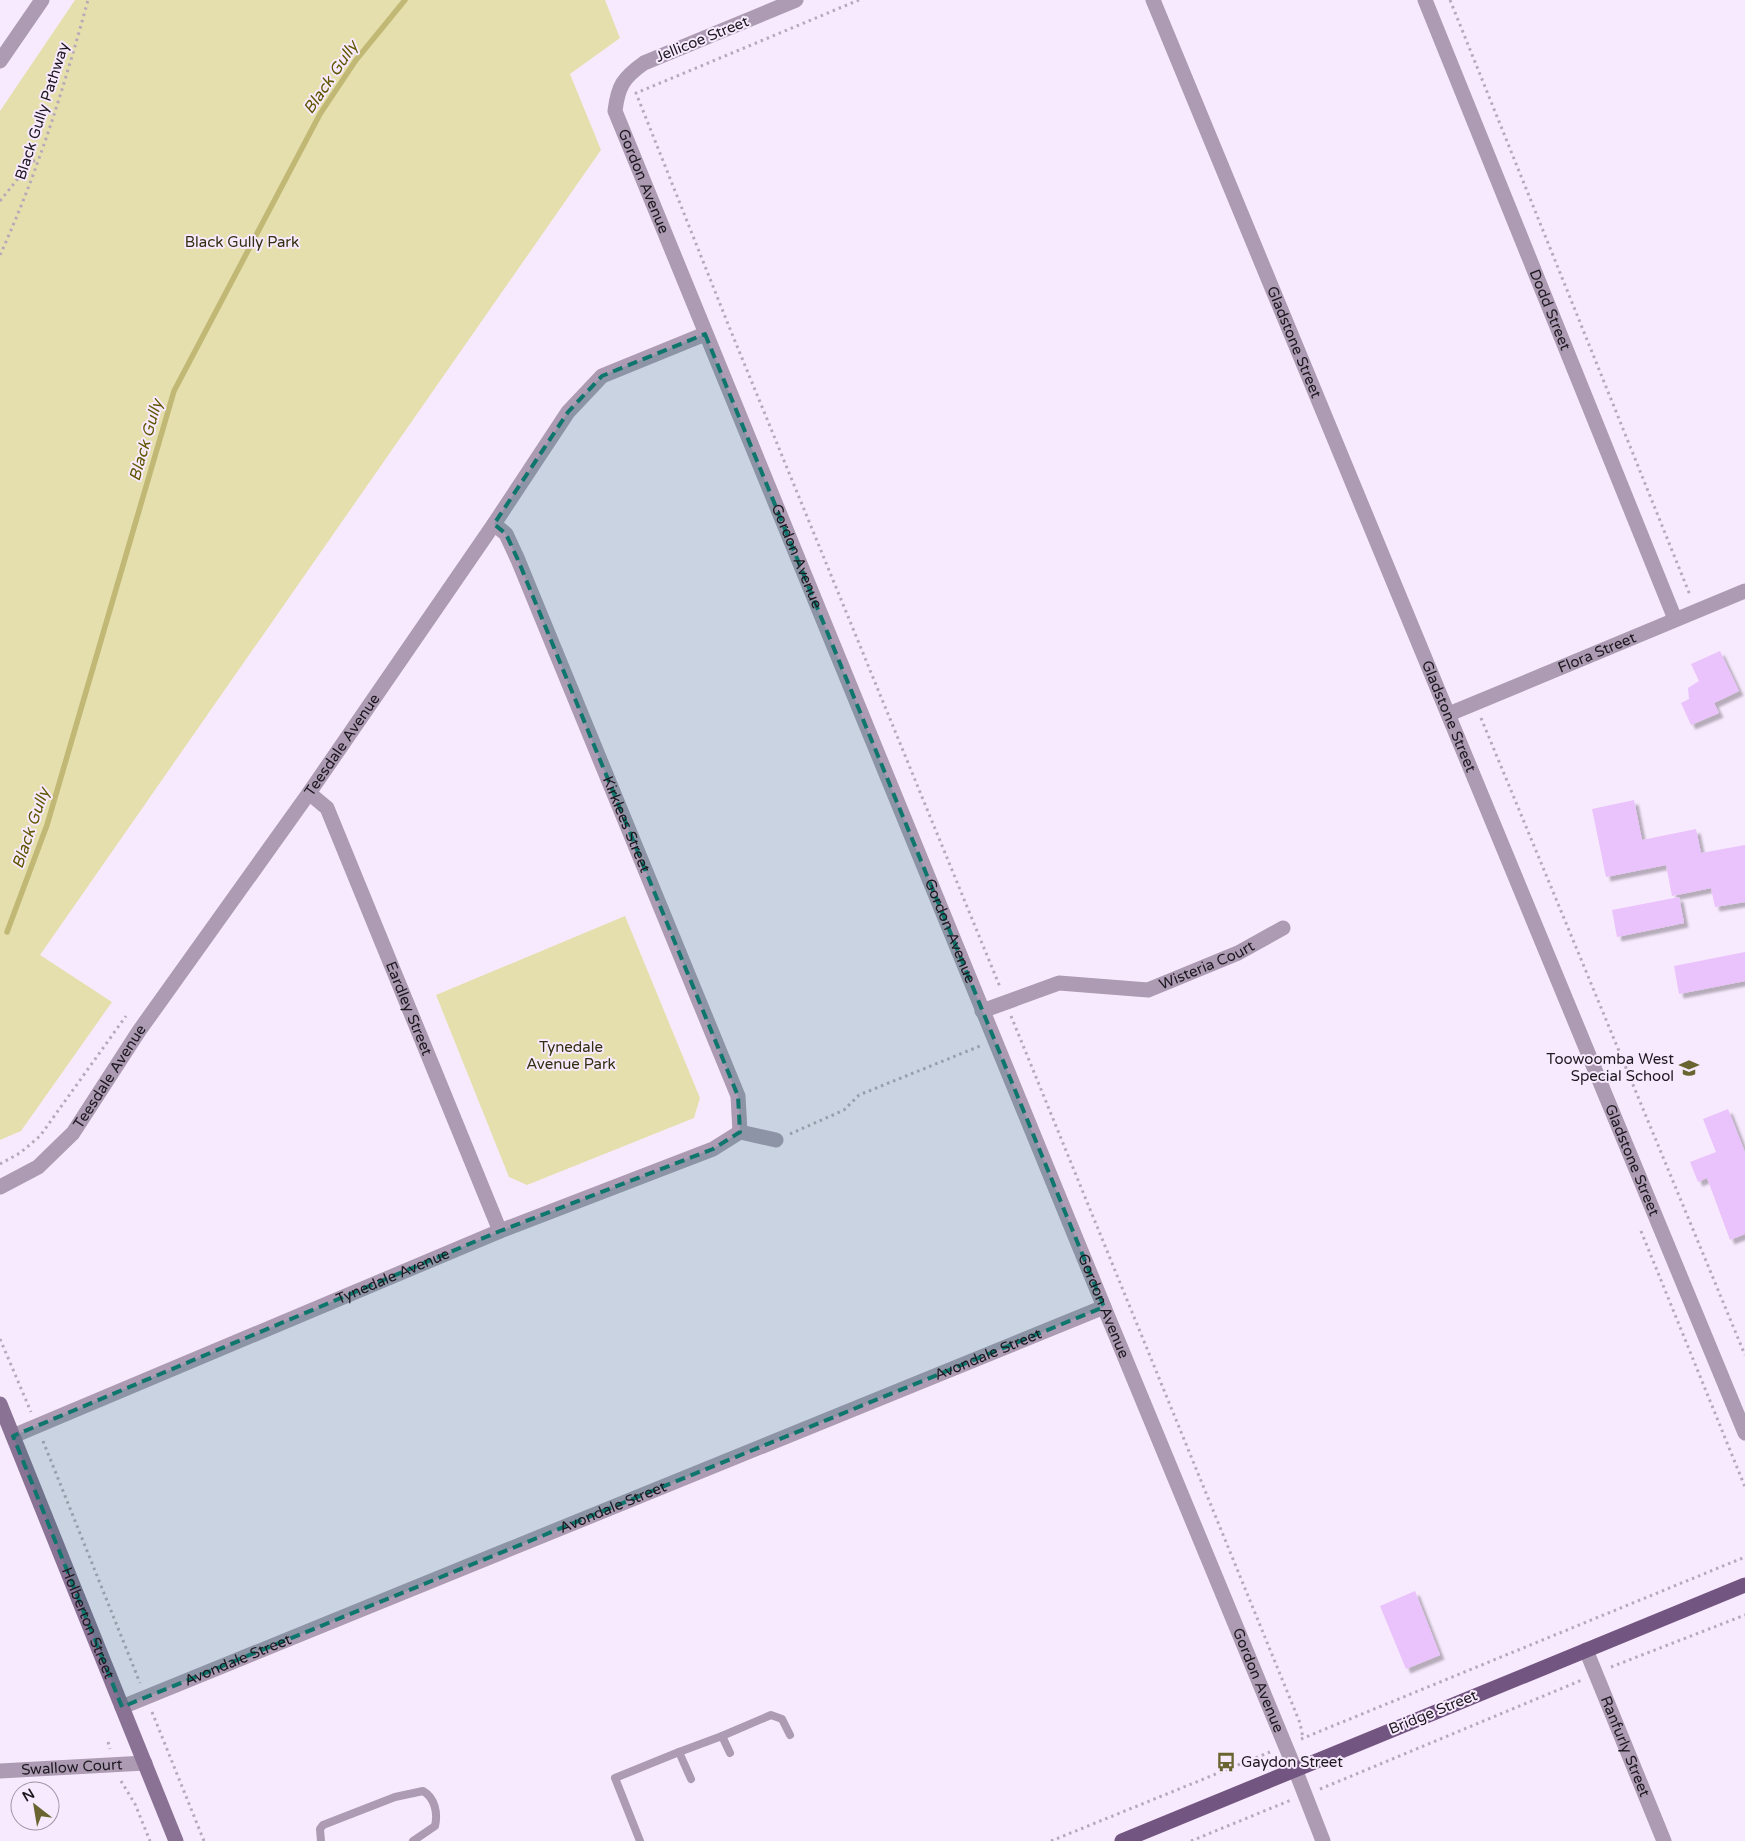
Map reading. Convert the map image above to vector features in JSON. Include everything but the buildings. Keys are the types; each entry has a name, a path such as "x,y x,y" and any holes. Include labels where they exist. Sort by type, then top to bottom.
{"main road":[{"name":"Holberton Street","path":"0,1404 176,1841"},
{"name":"Bridge Street","path":"1122,1841 1745,1585"}],"street":[{"path":"0,61 42,0"},
{"name":"Jellicoe Street","path":"618,91 628,74 644,63 796,0"},
{"name":"Gladstone Street","path":"1153,0 1745,1433"},
{"name":"Dodd Street","path":"1425,0 1675,619"},
{"name":"Gordon Avenue","path":"618,91 615,111 982,1012 1295,1769"},
{"name":"Teesdale Avenue","path":"0,1187 38,1167 72,1133 139,1031 308,793 494,524 568,412 602,376 705,334"},
{"name":"Kirklees Street","path":"494,524 506,534 518,560 738,1096 740,1132"},
{"name":"Flora Street","path":"1449,714 1745,591"},
{"name":"Eardley Street","path":"308,793 327,808 500,1231"},
{"name":"Wisteria Court","path":"982,1012 1059,983 1148,990 1238,953 1282,928"},
{"path":"740,1132 776,1140"},
{"name":"Tynedale Avenue","path":"13,1436 500,1231 713,1149 740,1132"},
{"name":"Avondale Street","path":"122,1707 1104,1307"},
{"name":"Ranfurly Street","path":"1586,1650 1664,1841"},
{"name":"Swallow Court","path":"0,1772 145,1763"},
{"path":"1295,1769 1322,1841"}],"lane":[{"path":"640,1841 615,1778 771,1715 782,1718 790,1735"},
{"path":"722,1736 730,1753"},
{"path":"679,1752 691,1779"},
{"path":"321,1841 320,1829 328,1823 395,1797 423,1791 430,1795 438,1816 435,1826 413,1841"}],"path":[{"name":"Black Gully Pathway","path":"0,255 22,206 58,107 88,0"},
{"path":"859,0 636,93 728,324 1300,1723 1303,1738"},
{"path":"1450,0 1696,610"},
{"path":"0,201 32,161 39,161"},
{"path":"1475,703 1745,1354"},
{"path":"0,1164 20,1153 40,1136 126,1016"},
{"path":"776,1140 844,1110 859,1095 994,1040"},
{"path":"0,1339 37,1426 204,1841"},
{"path":"1051,1841 1745,1557"},
{"path":"1191,1841 1596,1674 1745,1615"},
{"path":"108,1742 123,1787 135,1804 150,1841"}],"highlighted area":[{"path":"705,334 1104,1307 122,1707 13,1436 500,1231 713,1149 740,1132 738,1096 518,560 506,534 494,524 568,412 602,376"}],"green space":[{"name":"Black Gully Park","path":"75,0 605,0 620,38 570,74 601,150 40,955 112,1002 21,1131 0,1140 0,111"},
{"name":"Tynedale Avenue Park","path":"625,916 700,1098 694,1118 527,1185 509,1177 436,995"}],"waterway":[{"name":"Black Gully","path":"7,932 47,825 174,391 320,114 356,60 405,0"}],"place":[{"name":"Toowoomba West Special School","path":"1689,1068"},
{"name":"Gaydon Street","path":"1226,1762"}]}
